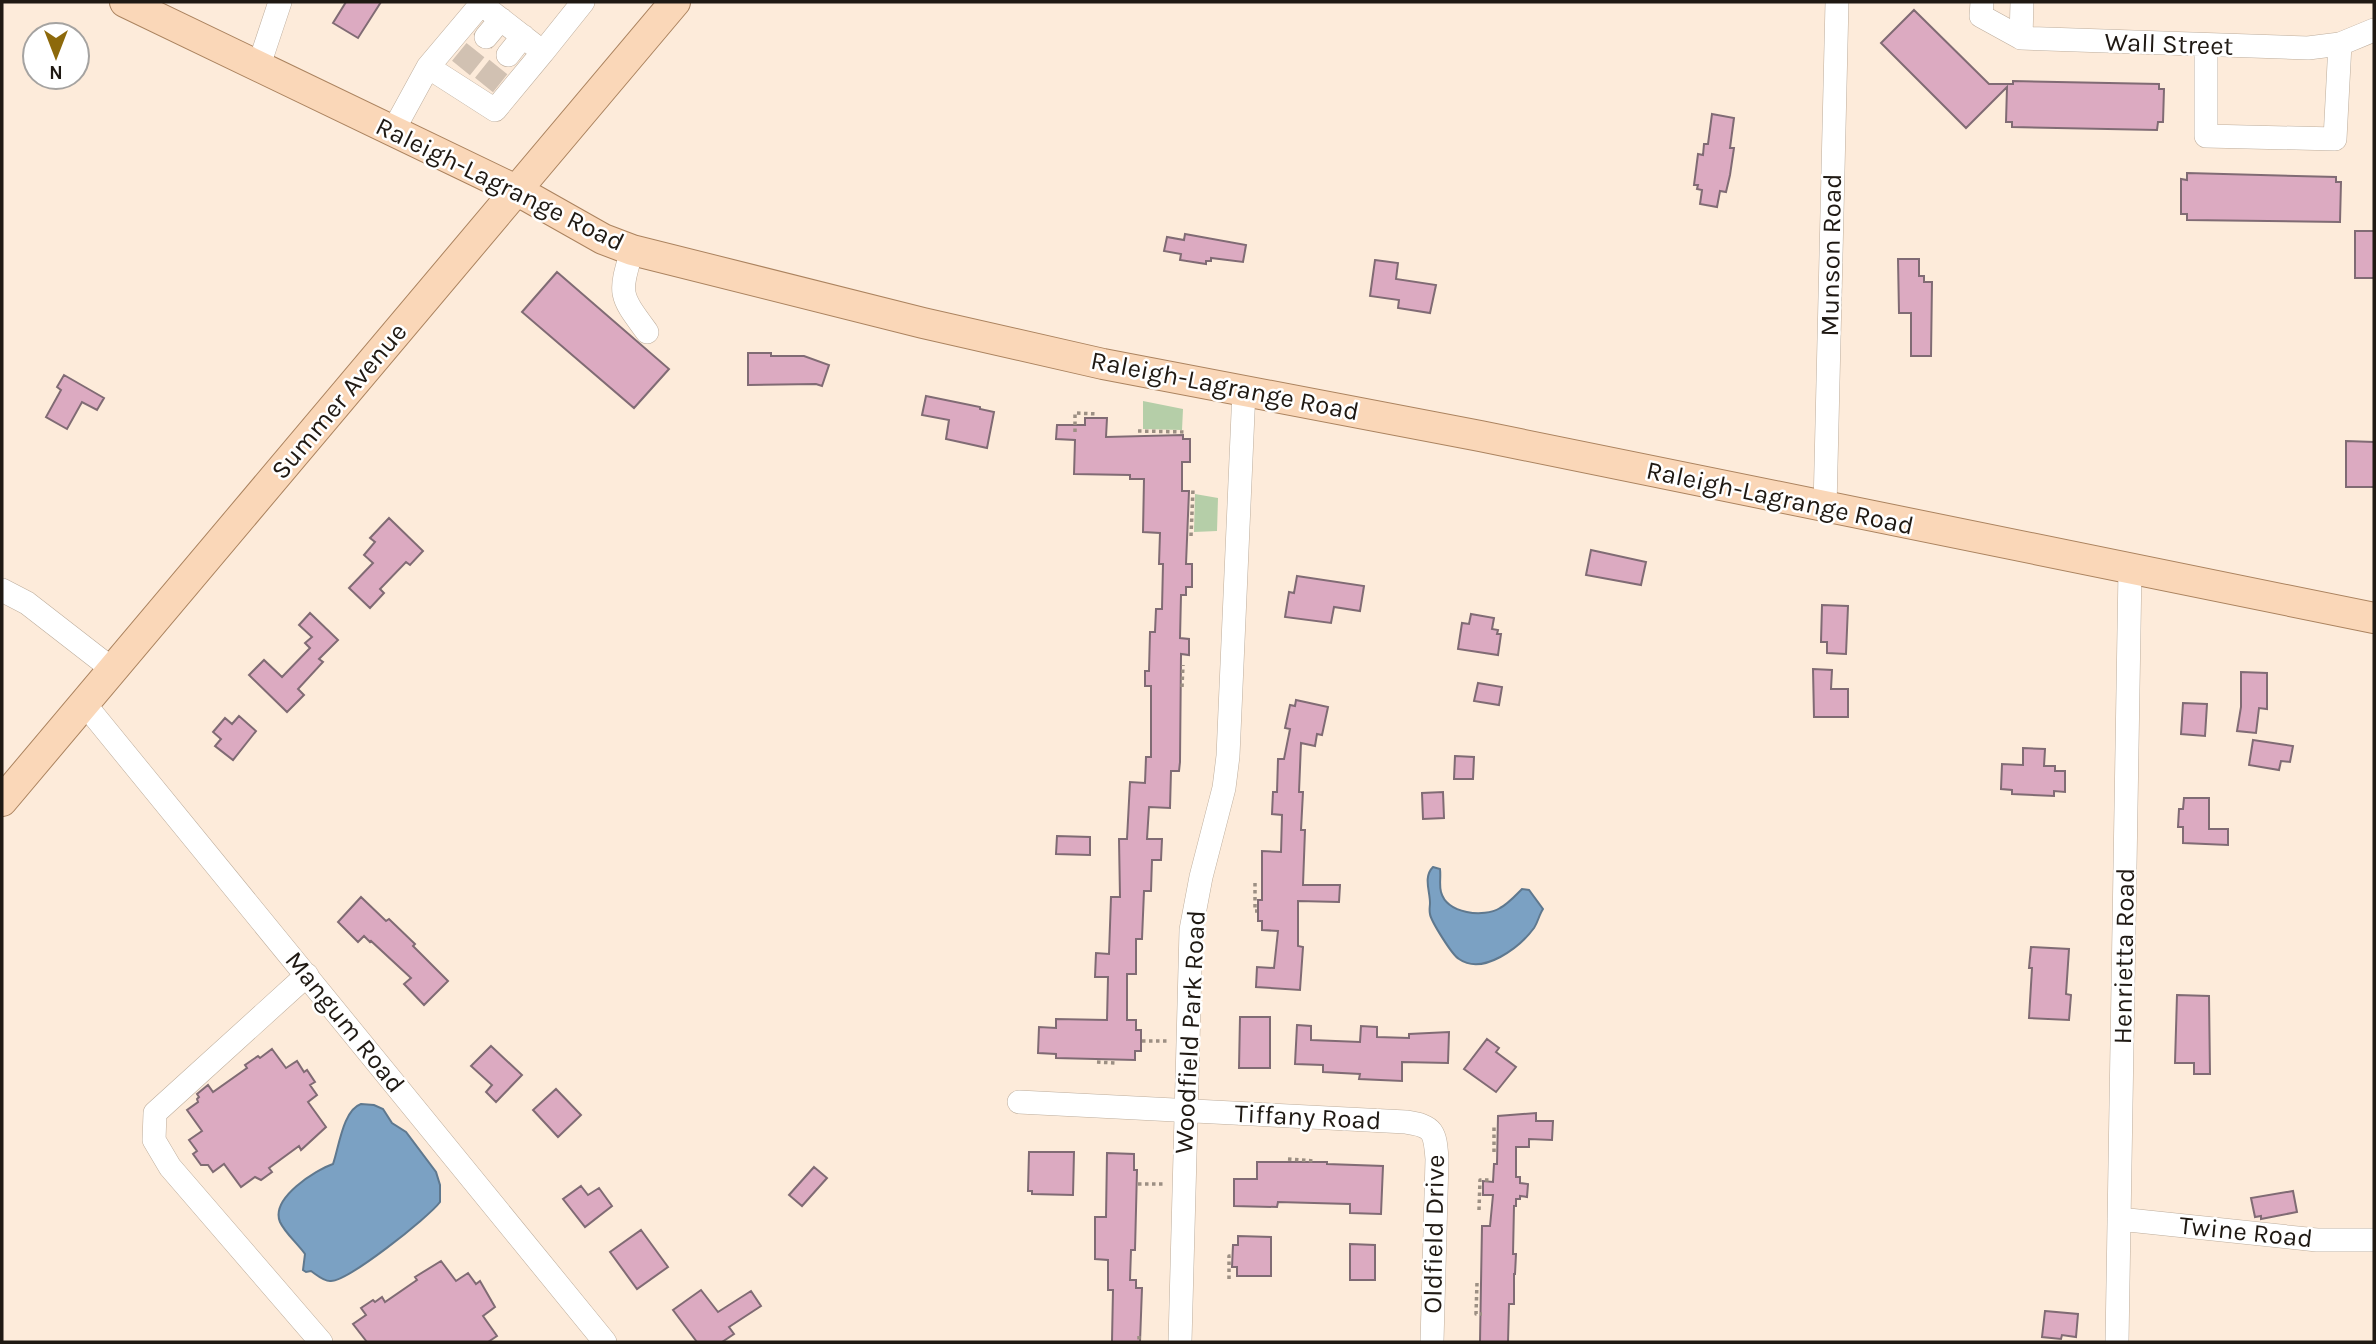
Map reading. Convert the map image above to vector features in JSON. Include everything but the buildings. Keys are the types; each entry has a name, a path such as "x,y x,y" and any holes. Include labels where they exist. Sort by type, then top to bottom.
{"main road":[{"name":"Raleigh-Lagrange Road","path":"125,2 517,191 603,239 632,250 949,329 1103,363 1480,436 2374,618"},
{"name":"Summer Avenue","path":"2,801 675,2"}],"street":[{"path":"258,65 280,2"},
{"path":"428,67 456,76 479,91 495,110 583,2"},
{"name":"Munson Road","path":"1825,508 1837,2"},
{"name":"Wall Street","path":"1982,2 1982,16 2021,38 2308,48 2340,44 2374,30"},
{"path":"2021,38 2022,2"},
{"path":"393,131 428,67 481,4 543,52"},
{"path":"486,37 501,19"},
{"path":"508,55 523,36"},
{"path":"2206,46 2206,136 2335,139 2340,44"},
{"path":"632,250 621,286 628,306 647,332"},
{"name":"Woodfield Park Road","path":"1180,1342 1191,930 1205,860 1224,788 1231,727 1240,437 1244,390"},
{"name":"Henrietta Road","path":"2117,1342 2130,570"},
{"path":"2,590 27,603 112,668"},
{"name":"Mangum Road","path":"83,702 605,1342"},
{"path":"307,975 155,1113 154,1140 170,1167 321,1342"},
{"name":"Tiffany Road","path":"1019,1102 1406,1122 1429,1128"},
{"name":"Oldfield Drive","path":"1429,1128 1434,1135 1437,1159 1432,1342"},
{"name":"Twine Road","path":"2119,1219 2317,1240 2374,1240"}],"path":[{"path":"1075,432 1075,413 1098,414"},
{"path":"1138,431 1186,432"},
{"path":"1191,536 1193,489"},
{"path":"1182,664 1182,687"},
{"path":"1255,883 1257,911"},
{"path":"1142,1041 1167,1041"},
{"path":"1097,1062 1115,1061"},
{"path":"1494,1152 1496,1126"},
{"path":"1288,1159 1314,1161"},
{"path":"1479,1210 1480,1180 1491,1180"},
{"path":"1138,1184 1164,1184"},
{"path":"1230,1279 1231,1256"},
{"path":"1477,1283 1476,1314 1482,1314"},
{"path":"1139,1336 1139,1342"}],"green space":[{"path":"1143,401 1183,409 1182,430 1143,429"},
{"path":"1195,494 1218,498 1217,531 1194,532"}],"water":[{"path":"1433,867 1440,869 1440,889 1445,899 1450,905 1467,912 1493,911 1506,904 1522,889 1529,890 1543,909 1535,926 1510,951 1490,962 1479,964 1459,959 1442,938 1430,914 1428,875"},
{"path":"361,1104 383,1109 392,1123 406,1132 436,1172 440,1185 440,1202 405,1234 369,1261 339,1279 327,1281 311,1271 303,1270 305,1254 282,1226 279,1213 282,1204 296,1186 333,1164 346,1121"}],"tunnel":[{"path":"461,68 486,37"},
{"path":"484,85 508,55"}]}
